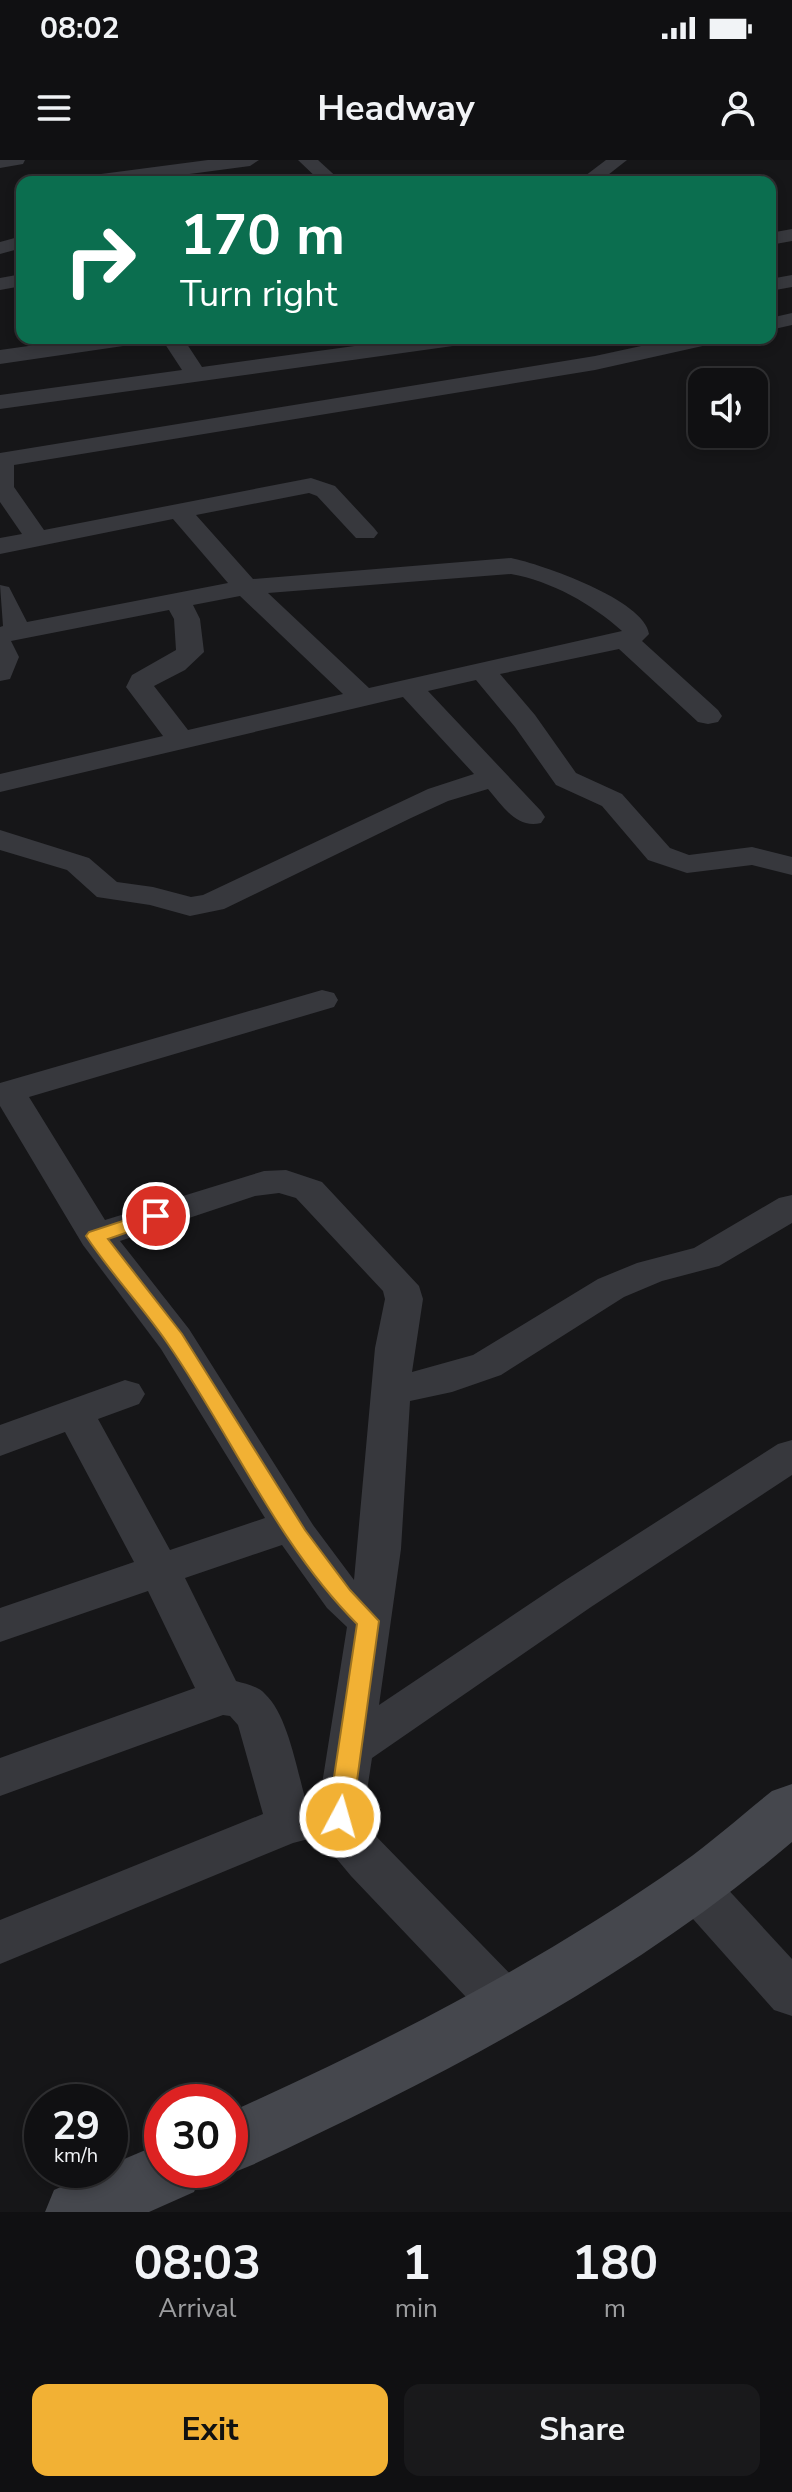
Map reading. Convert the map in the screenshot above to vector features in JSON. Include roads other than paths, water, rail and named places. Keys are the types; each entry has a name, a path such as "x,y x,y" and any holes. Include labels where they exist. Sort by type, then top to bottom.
{"street":[{"path":"0,162 16,160"},
{"path":"100,176 250,160"},
{"path":"307,160 325,176"},
{"path":"595,176 618,160"},
{"path":"224,164 233,176"},
{"path":"0,357 89,344"},
{"path":"174,344 196,374"},
{"path":"0,402 416,344"},
{"path":"38,539 2,487 1,460 595,363 681,344"},
{"path":"96,388 128,437"},
{"path":"0,546 311,485 326,491 365,533"},
{"path":"179,511 246,587 363,698"},
{"path":"0,783 482,670 625,640 636,634 636,629 552,576 535,569 485,568 246,587 176,599 6,637"},
{"path":"0,593 6,637 0,673"},
{"path":"176,599 187,619 190,652 175,664 142,681 140,687 181,740"},
{"path":"625,640 708,716"},
{"path":"482,670 525,721 566,779 612,800 659,854 687,864 752,856 792,866"},
{"path":"409,687 530,817"},
{"path":"0,839 22,849 78,864 108,890 153,896 190,907 213,902 438,795 493,778"},
{"path":"322,1000 5,1093 96,1236 175,1339 291,1525 342,1596 368,1621"},
{"path":"96,1236 247,1186 272,1180 292,1181 309,1190 400,1286 404,1299 394,1348 380,1549 340,1817 348,1838 368,1862 504,2002"},
{"path":"391,1391 452,1378 487,1365 514,1352 611,1288 650,1272 706,1257 792,1207"},
{"path":"0,1441 125,1394"},
{"path":"75,1413 159,1569 222,1697"},
{"path":"348,1750 576,1595 792,1455"},
{"path":"0,1625 291,1525"},
{"path":"0,1777 222,1697 241,1698 254,1709 289,1824"},
{"path":"248,2136 326,2101 562,1970 694,1886 792,1808"},
{"path":"0,1942 289,1824 340,1817"},
{"path":"694,1886 792,1994"},
{"path":"77,2212 144,2182"}]}
